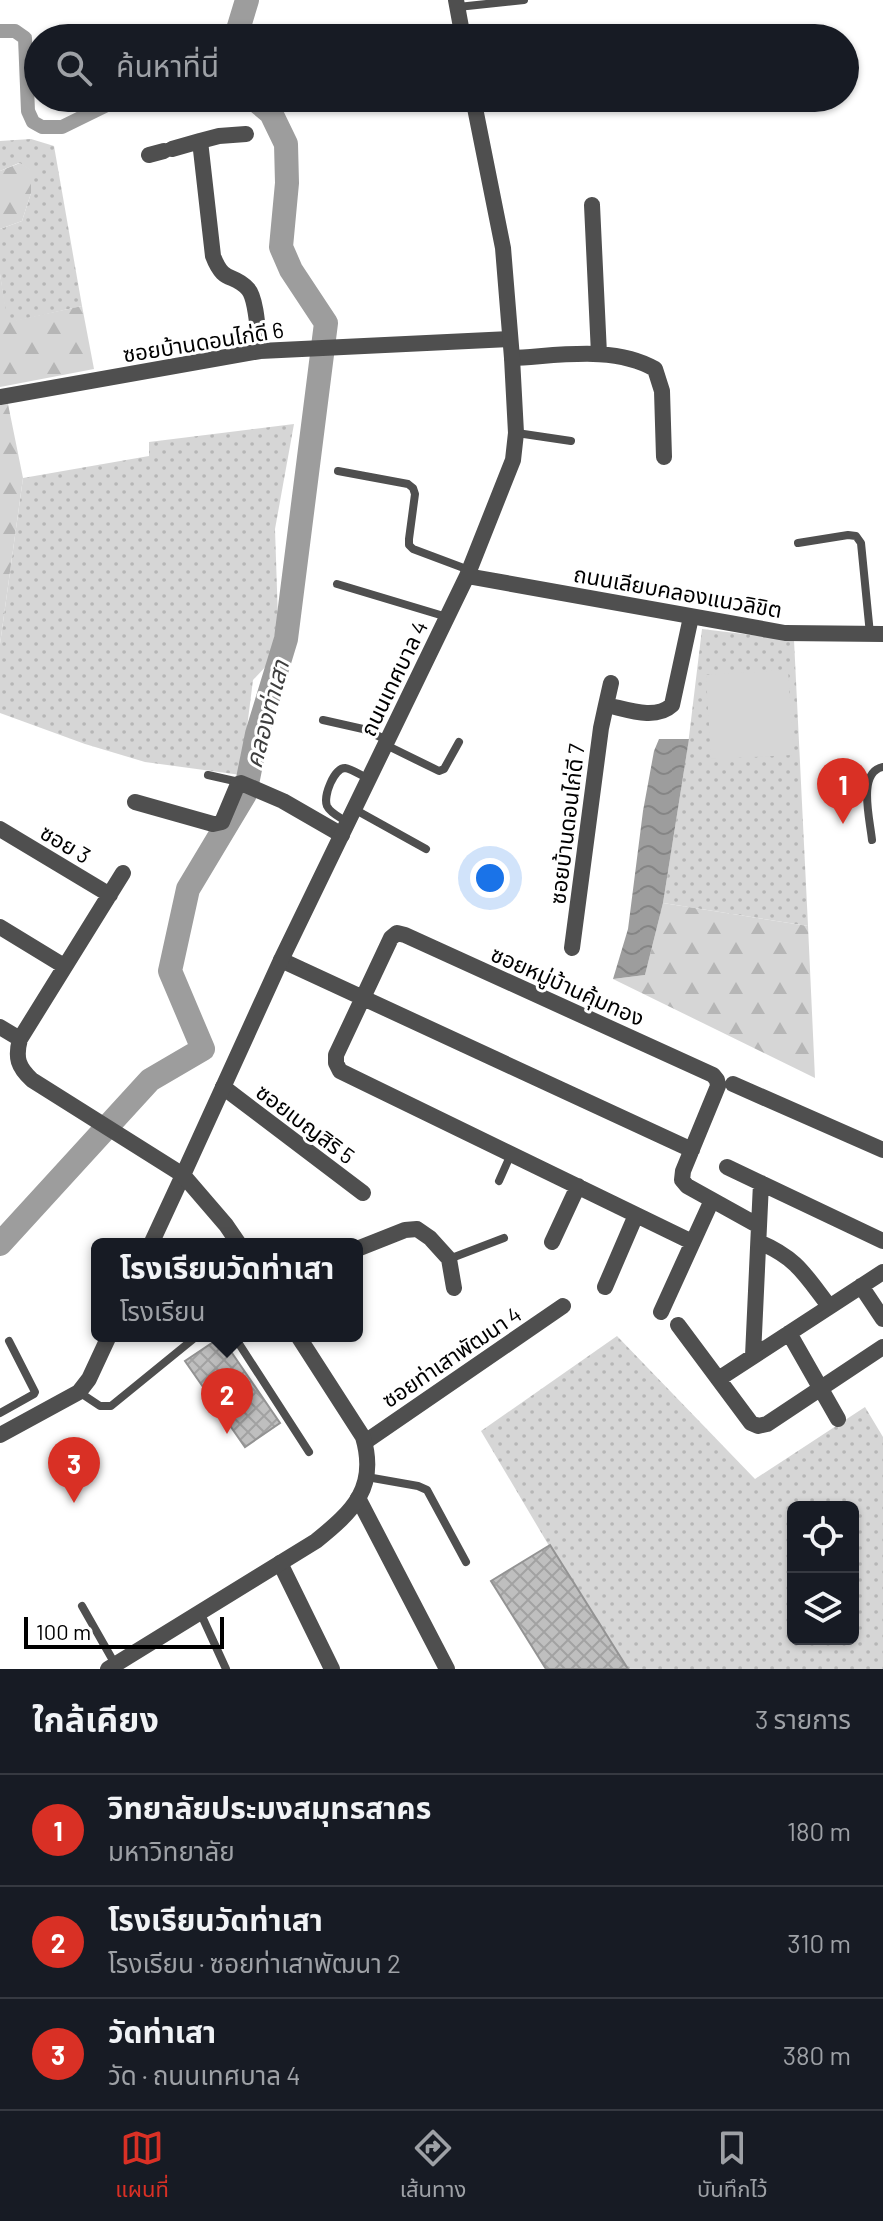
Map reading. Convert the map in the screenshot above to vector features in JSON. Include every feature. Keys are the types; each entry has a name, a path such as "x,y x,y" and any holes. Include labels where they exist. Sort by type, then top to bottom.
{"street":[{"path":"457,4 461,24"},
{"name":"ถนนเทศบาล 4","path":"154,1238 281,960 468,573 513,460 516,433 503,248 476,112"},
{"path":"162,152 219,136 246,134"},
{"path":"200,141 213,256 218,269 226,277 249,290 260,351"},
{"path":"592,205 599,354"},
{"name":"ซอยบ้านดอนไก่ดี 6","path":"0,397 260,351 510,339"},
{"path":"512,358 599,354 641,361 655,369 662,391 664,457"},
{"name":"ถนนเลียบคลองแนวลิขิต","path":"468,573 785,633 876,635"},
{"path":"606,705 650,714 672,705 691,617"},
{"name":"ซอยบ้านดอนไก่ดี 7","path":"572,948 601,728 611,683"},
{"path":"135,802 219,824 241,783 348,822"},
{"name":"ซอย 3","path":"0,829 110,895"},
{"path":"123,873 20,1039 16,1054 20,1068 32,1080 183,1175 235,1238"},
{"path":"0,927 64,966"},
{"name":"ซอยหมู่บ้านคุ้มทอง","path":"692,1242 340,1071 336,1055 391,938 397,933 713,1075 718,1086 682,1180 800,1266 829,1306"},
{"path":"281,960 692,1150"},
{"path":"0,1027 20,1039"},
{"path":"733,1084 883,1150"},
{"name":"ซอยเบญสิริ 5","path":"223,1087 363,1193"},
{"path":"727,1167 883,1241"},
{"path":"753,1356 761,1183"},
{"path":"552,1242 578,1186"},
{"path":"661,1312 712,1200"},
{"path":"605,1287 636,1215"},
{"path":"363,1247 405,1230 417,1229 449,1259 454,1288"},
{"path":"720,1378 883,1272"},
{"path":"861,1286 883,1319"},
{"name":"ซอยท่าเสาพัฒนา 4","path":"365,1442 563,1306"},
{"path":"678,1325 751,1423 758,1426 767,1424 822,1390 883,1347"},
{"path":"789,1333 838,1419"},
{"path":"0,1435 79,1392 89,1379 106,1342"},
{"path":"111,1667 316,1541 353,1507 367,1477 365,1442 302,1342"},
{"path":"358,1498 447,1669"},
{"path":"280,1563 332,1669"}],"lane":[{"path":"457,4 524,0"},
{"path":"516,433 571,441"},
{"path":"338,471 408,484 415,494 409,545 468,573"},
{"path":"798,543 856,536 861,543 876,635"},
{"path":"337,584 447,617"},
{"path":"323,720 363,729 439,771 444,769 459,742"},
{"path":"872,840 866,787 868,776 875,769 883,767"},
{"path":"369,779 347,768 340,768 326,799 332,812 348,822 426,849"},
{"path":"208,775 241,783"},
{"path":"499,1181 511,1154"},
{"path":"449,1259 504,1238"},
{"path":"0,1413 35,1392 9,1341"},
{"path":"79,1392 100,1406 111,1406 190,1342"},
{"path":"238,1342 309,1452"},
{"path":"367,1477 427,1490 466,1562"},
{"path":"82,1606 111,1667"},
{"path":"200,1612 226,1669"}],"green space":[{"path":"31,139 54,146 82,306 7,323 0,274 0,229 22,221 31,193 30,170 19,163 0,171 0,141"},
{"path":"20,163 31,170 31,193 22,221 0,229 0,171"},
{"path":"0,274 8,322 82,306 94,369 0,387"},
{"path":"8,404 23,478 0,644 0,405"},
{"path":"294,424 275,529 278,620 269,663 253,680 241,775 145,762 0,713 0,644 23,478 149,456 149,442"},
{"path":"702,629 794,640 808,926 663,903 688,745"},
{"path":"788,670 793,755 711,759 706,675"},
{"path":"663,903 808,926 815,1078 613,979 645,975"},
{"path":"617,1336 755,1479 865,1407 883,1437 883,1669 622,1669 481,1431"}],"water":[{"path":"659,739 689,739 663,903 645,975 613,979 628,929 643,811"}],"building":[{"path":"214,1342 224,1342 280,1423 245,1447 185,1361"},
{"path":"550,1545 628,1669 546,1669 491,1581"}],"waterway":[{"name":"คลองท่าเสา","path":"240,24 247,0"},
{"path":"0,31 15,31 24,37"},
{"path":"28,112 33,122 42,127 62,127 93,112"},
{"name":"คลองท่าเสา","path":"0,1244 150,1080 203,1049 170,971 188,889 245,794 257,734 286,639 326,323 291,270 281,247 287,183 286,144 270,112"}],"place":[{"name":"วิทยาลัยประมงสมุทรสาคร","path":"843,824"},
{"name":"โรงเรียนวัดท่าเสา","path":"227,1434"},
{"name":"วัดท่าเสา","path":"74,1503"}]}
